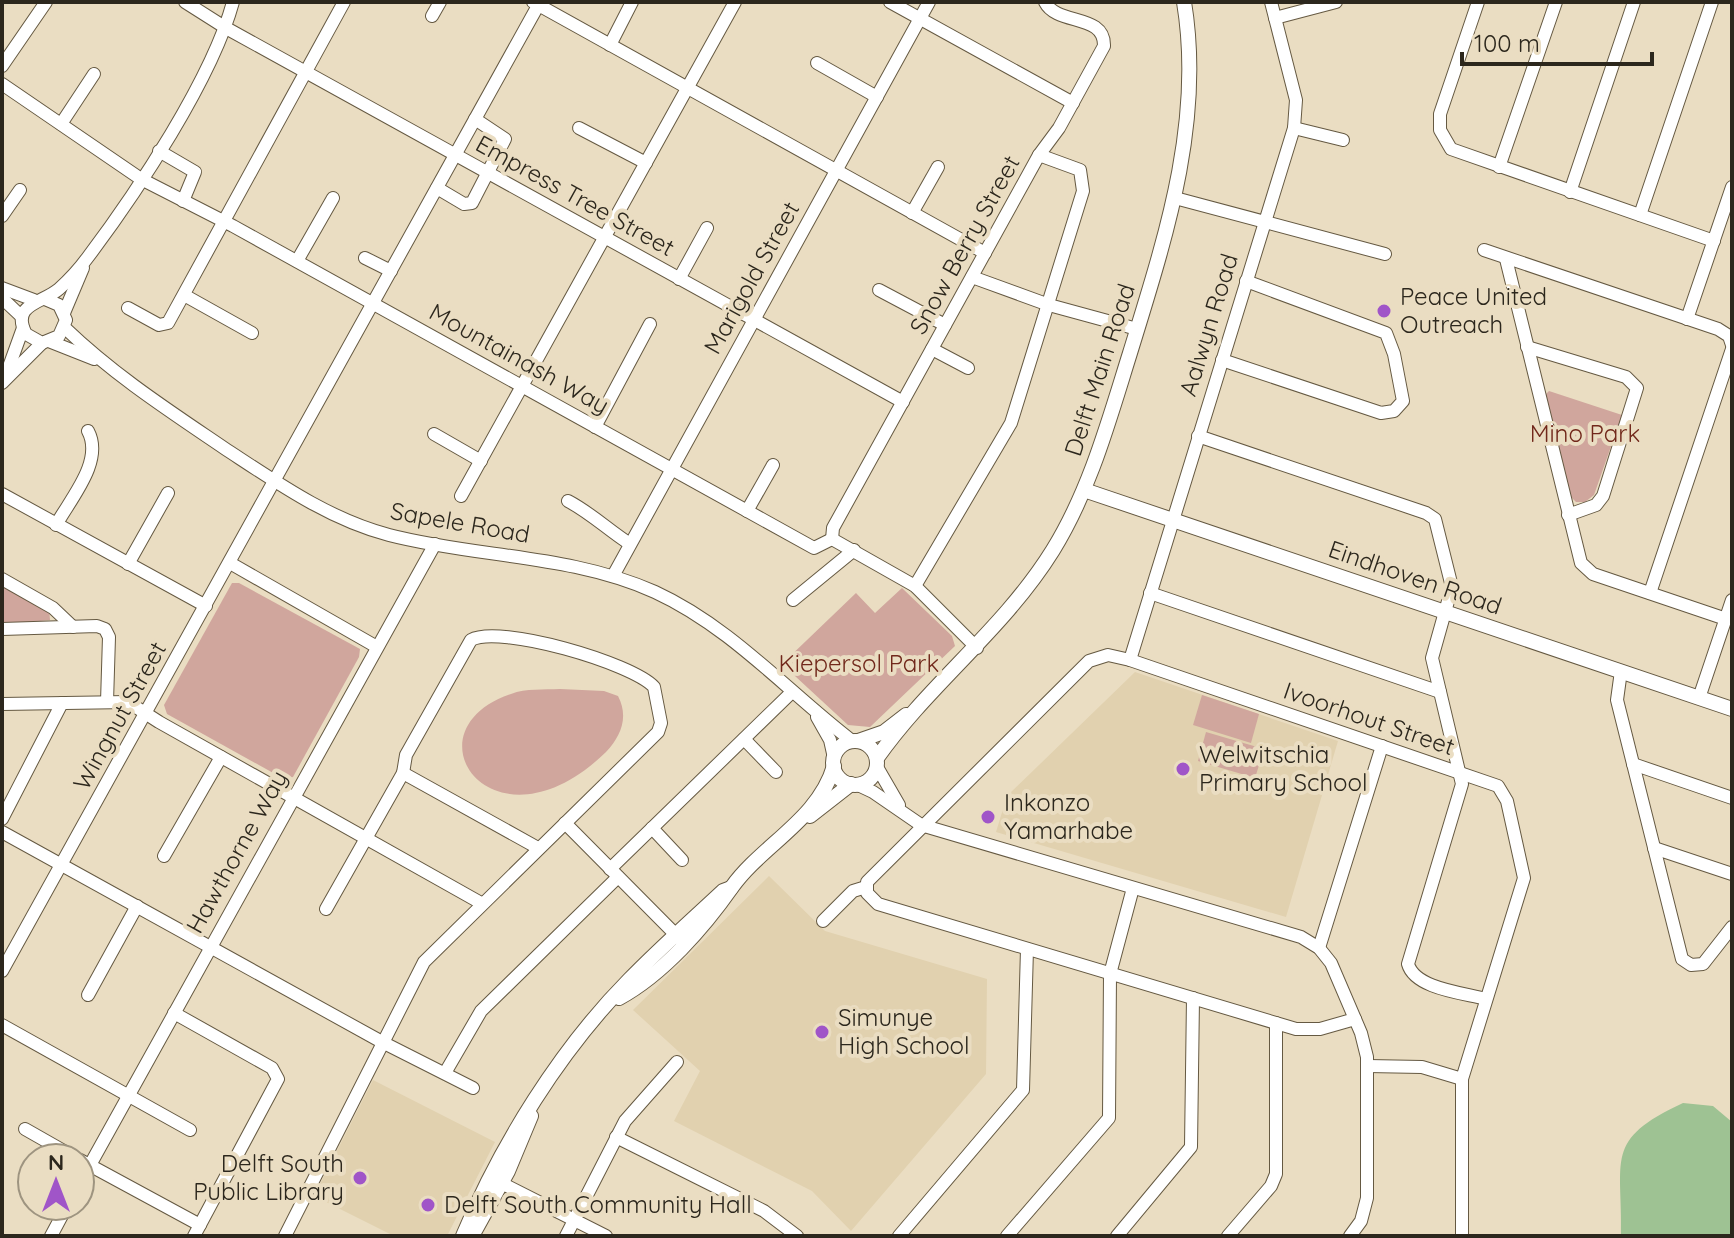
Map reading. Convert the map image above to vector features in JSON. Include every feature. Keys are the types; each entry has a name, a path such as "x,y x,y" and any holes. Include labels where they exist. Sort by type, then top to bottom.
{"street":[{"path":"2,66 46,2"},
{"name":"Empress Tree Street","path":"185,2 226,28 903,402"},
{"path":"4,380 22,322 40,300 60,289 87,258 141,179 226,28 233,2"},
{"path":"128,308 165,326 344,2"},
{"path":"432,16 440,2"},
{"path":"610,45 632,2"},
{"path":"461,496 735,2"},
{"path":"890,2 1073,103"},
{"name":"Marigold Street","path":"613,576 929,2"},
{"name":"Snow Berry Street","path":"832,539 833,528 1039,155 1102,51 1104,35 1093,25 1052,12 1045,2"},
{"name":"Delft Main Road","path":"855,741 884,732 925,700 977,648 1053,550 1084,490 1137,329 1175,198 1189,96 1184,2"},
{"name":"Aalwyn Road","path":"1130,660 1294,128 1296,100 1271,2"},
{"path":"1275,18 1336,2"},
{"path":"1478,2 1440,114 1440,130 1446,143 1456,153 1714,241"},
{"path":"1499,167 1556,2"},
{"path":"1570,192 1634,2"},
{"path":"1640,215 1712,2"},
{"path":"537,3 985,253"},
{"name":"Wingnut Street","path":"2,971 537,3"},
{"path":"817,63 877,97"},
{"path":"61,124 94,74"},
{"name":"Mountainash Way","path":"2,84 141,179 297,261 814,548"},
{"path":"437,188 468,205 487,173 505,136 475,119"},
{"path":"579,128 646,163"},
{"path":"1294,128 1343,140"},
{"path":"159,151 196,174 183,201"},
{"path":"915,586 1004,440 1049,305 1084,178 1075,166 1039,155"},
{"path":"912,213 938,167"},
{"path":"2,216 20,190"},
{"path":"1687,319 1732,190"},
{"path":"297,261 333,198"},
{"path":"1175,198 1385,254"},
{"path":"679,279 707,228"},
{"path":"1484,250 1722,331 1732,347 1650,593"},
{"path":"4,380 65,328 64,313 87,258"},
{"path":"365,258 391,271"},
{"path":"1506,259 1568,515 1584,567 1593,574 1726,619"},
{"path":"972,277 1049,305 1137,329"},
{"path":"1222,360 1381,413 1394,411 1403,401 1404,392 1386,333 1246,281"},
{"path":"2,288 40,300 55,301 64,313"},
{"path":"879,290 945,325"},
{"path":"184,295 252,333"},
{"path":"2,298 22,322 30,338 46,342"},
{"path":"595,427 650,324"},
{"name":"Sapele Road","path":"65,328 100,362 135,389 274,481 348,521 390,535 564,563 613,576 697,614 726,634 815,714 855,741"},
{"name":"Sapele Road","path":"46,342 100,362"},
{"path":"1527,347 1626,377 1637,388 1603,496 1596,505 1568,515"},
{"path":"932,349 968,368"},
{"path":"56,525 92,460 94,445 88,431"},
{"path":"434,434 481,461"},
{"path":"1198,436 1431,516 1437,523 1452,584 1433,652 1462,784 1408,964 1413,975 1422,981 1486,999"},
{"path":"747,511 773,465"},
{"name":"Eindhoven Road","path":"1084,490 1732,709"},
{"path":"128,564 168,493"},
{"path":"2,494 206,606"},
{"path":"568,501 588,511 599,525 630,544"},
{"path":"826,573 814,548 832,539 915,586 977,648"},
{"name":"Hawthorne Way","path":"95,1142 128,1095 435,544"},
{"path":"793,600 854,550"},
{"path":"230,563 377,647"},
{"path":"2,579 53,608 73,627"},
{"path":"1150,593 1440,692"},
{"path":"1699,698 1732,600"},
{"path":"2,629 97,626 107,633 107,702"},
{"path":"285,1236 424,962 660,728 654,687 605,660 532,643 487,635 477,637 467,645 431,709 404,759 403,773 326,909"},
{"name":"Ivoorhout Street","path":"823,921 853,891 866,890 869,876 1089,661 1108,655 1494,785 1503,792 1523,869 1462,1079 1462,1236"},
{"path":"1621,671 1617,700 1682,959 1691,965 1703,964 1732,927"},
{"path":"445,1073 481,1011 614,873 652,828 792,692"},
{"name":"Delft Main Road","path":"877,763 925,700"},
{"path":"2,819 62,703"},
{"path":"2,704 132,703 221,757 481,903"},
{"name":"Sapele Road","path":"815,714 830,740 834,762"},
{"path":"744,739 776,772"},
{"path":"472,1236 524,1114 572,1048 612,1002 630,992 680,939 724,902 731,888 788,833 824,789 840,747 855,741 870,747 902,811"},
{"path":"1319,948 1382,746"},
{"path":"164,856 221,757"},
{"path":"834,762 839,778 902,811 921,825 1301,937 1319,948 1331,963 1355,1019 1368,1066 1367,1198 1361,1221 1350,1236"},
{"path":"788,833 854,784 867,781 877,763"},
{"path":"1633,764 1732,798"},
{"path":"403,773 538,848"},
{"path":"565,823 680,939"},
{"path":"652,828 682,860"},
{"path":"2,832 382,1042 473,1088"},
{"path":"1654,848 1732,874"},
{"path":"1007,1236 1109,1118 1110,974 1133,888"},
{"path":"866,890 878,904 1276,1023 1314,1030 1355,1019"},
{"path":"88,995 137,906"},
{"path":"899,1236 1023,1090 1027,949"},
{"path":"1117,1236 1191,1147 1193,998"},
{"path":"96,1169 197,1230 278,1079 272,1068 174,1013"},
{"path":"1228,1236 1271,1186 1276,1174 1276,1023"},
{"path":"2,1025 190,1130"},
{"path":"566,1236 632,1111 677,1062"},
{"path":"1368,1066 1422,1067 1462,1079"},
{"path":"25,1129 48,1142"},
{"path":"616,1137 764,1211 797,1236"},
{"path":"496,1180 606,1236"},
{"path":"463,1236 496,1180"}],"shaded area":[{"name":"Welwitschia Primary School","path":"1135,672 1338,741 1286,917 996,832 1007,796"},
{"name":"Simunye High School","path":"769,876 825,931 987,979 986,1074 851,1231 812,1191 674,1121 700,1071 633,1010"},
{"path":"373,1080 495,1142 447,1236 394,1236 314,1196"},
{"path":"1683,1103 1713,1106 1732,1122 1732,1236 1621,1236 1620,1170 1629,1141 1657,1116"}],"green space":[{"name":"Mino Park","path":"1549,391 1622,415 1594,495 1585,502 1576,502 1571,497 1545,395"},
{"path":"232,583 239,583 360,649 359,657 293,777 284,779 167,714 164,705"},
{"path":"2,584 49,609 50,620 2,625"},
{"name":"Kiepersol Park","path":"902,588 952,636 955,646 870,727 848,725 782,664 856,593 875,613"},
{"path":"560,689 604,691 618,696 623,711 622,726 606,752 565,782 529,794 498,791 476,778 464,757 464,734 479,712 517,692"},
{"path":"1202,695 1259,714 1251,743 1193,725"},
{"path":"1206,732 1264,749 1255,778 1198,761"}],"place":[{"name":"Peace United Outreach","path":"1384,311"},
{"name":"Welwitschia Primary School","path":"1183,769"},
{"name":"Inkonzo Yamarhabe","path":"988,817"},
{"name":"Simunye High School","path":"822,1032"},
{"name":"Delft South Public Library","path":"360,1178"},
{"name":"Delft South Community Hall","path":"428,1205"}]}
